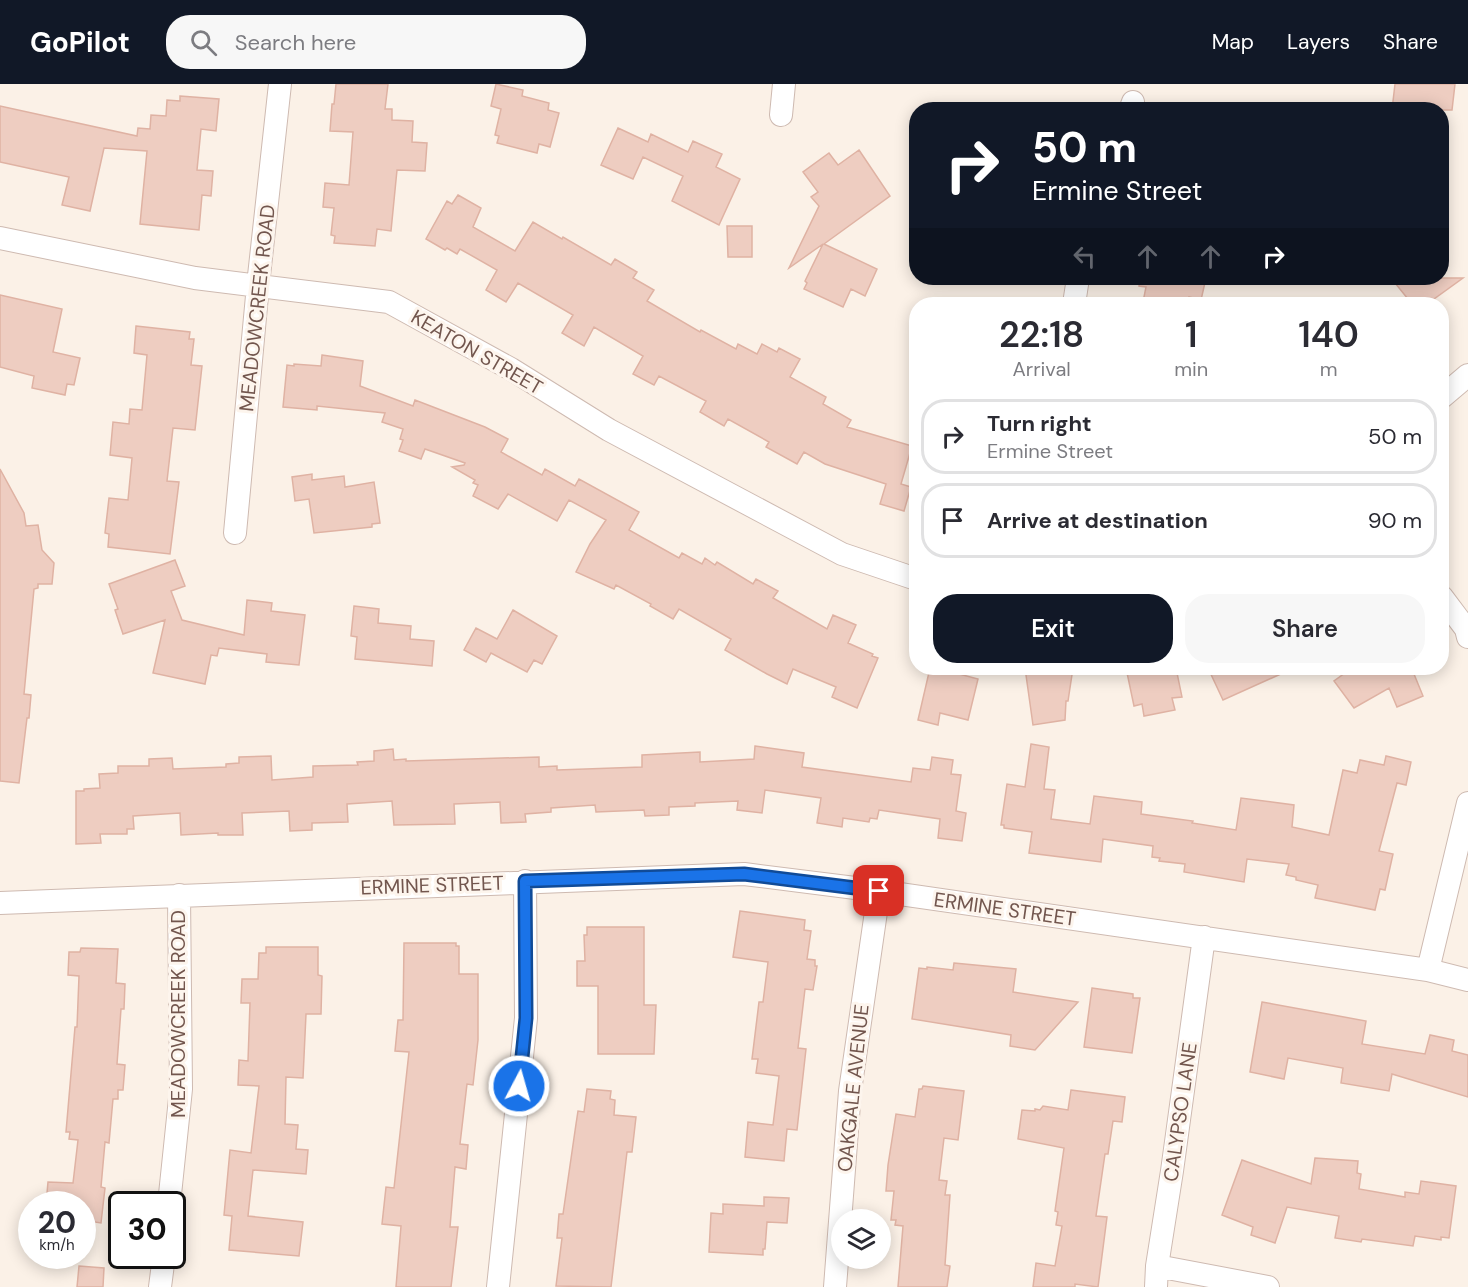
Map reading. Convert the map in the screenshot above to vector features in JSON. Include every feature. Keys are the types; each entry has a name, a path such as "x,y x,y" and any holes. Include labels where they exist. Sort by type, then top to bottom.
{"street":[{"name":"MEADOWCREEK ROAD","path":"235,533 258,285 280,84"},
{"path":"781,115 784,84"},
{"name":"KEATON STREET","path":"0,238 175,275 389,302 511,369 609,430 842,554 909,577"},
{"path":"1449,391 1468,375"},
{"path":"1449,606 1466,629 1468,637"},
{"path":"1428,970 1468,803"},
{"name":"ERMINE STREET","path":"0,903 744,874 879,891 1428,970 1468,980"},
{"path":"498,1287 526,1018 525,881"},
{"name":"OAKGALE AVENUE","path":"835,1287 850,1091 879,891"},
{"name":"MEADOWCREEK ROAD","path":"170,1191 181,1089 179,895"},
{"name":"CALYPSO LANE","path":"1156,1277 1173,1171 1204,938"},
{"path":"160,1287 162,1269"},
{"path":"1156,1277 1269,1287"}],"building":[{"path":"336,84 388,84 385,109 392,109 392,120 413,121 412,142 427,143 425,171 397,170 391,231 377,229 375,246 334,243 335,236 331,235 334,208 323,207 325,183 349,185 353,132 330,131"},
{"path":"496,84 523,90 522,96 549,103 548,110 559,113 550,147 539,144 537,153 497,143 499,136 495,135 501,109 491,106"},
{"path":"1395,84 1455,84 1452,110 1449,110 1449,102 1393,102"},
{"path":"180,96 219,99 216,131 201,129 197,170 213,171 211,196 202,195 199,230 140,224 147,151 104,148 90,211 62,205 69,177 0,162 0,106 137,136 138,128 150,129 151,115 166,116 167,100 180,101"},
{"path":"618,128 648,142 651,134 688,152 693,141 722,154 716,167 740,179 719,225 672,201 683,176 643,157 633,179 601,165"},
{"path":"859,150 890,196 824,244 877,269 865,296 851,289 843,307 804,289 807,283 805,281 823,244 789,268 819,206 811,197 818,192 803,172 829,153 838,165"},
{"path":"458,195 481,208 473,227 515,251 533,222 611,265 615,259 637,272 633,278 654,290 647,301 700,332 701,330 736,349 738,344 757,354 762,344 777,352 779,348 800,359 790,377 826,397 823,404 851,420 847,427 909,445 909,456 901,484 909,486 904,511 880,504 886,484 825,464 804,452 797,464 766,447 769,442 728,419 724,426 700,412 706,401 659,376 654,385 633,374 643,356 594,327 584,346 562,333 573,315 518,283 506,302 486,290 497,270 460,249 457,254 426,239 447,201 452,204"},
{"path":"727,226 752,226 752,257 728,257"},
{"path":"1449,278 1463,278 1437,297 1406,297 1397,285 1449,285"},
{"path":"1204,285 1202,297 1144,297 1146,287 1139,286"},
{"path":"0,295 62,309 53,352 80,358 74,385 67,384 65,395 32,388 34,376 0,367"},
{"path":"136,326 190,332 189,339 194,339 191,365 202,366 195,430 173,428 167,481 179,482 170,554 108,547 109,534 105,533 109,498 128,500 132,458 110,455 113,422 129,424 130,409 142,410 147,355 134,353"},
{"path":"322,355 363,361 360,386 413,406 415,400 485,427 508,439 501,452 542,475 545,469 575,486 579,479 639,512 629,530 679,558 682,553 702,564 705,558 715,565 717,562 753,584 756,579 778,591 773,598 827,629 833,615 856,625 848,643 878,658 857,708 832,697 836,687 793,669 787,684 767,674 725,650 731,639 679,609 673,619 616,585 614,589 576,572 590,544 606,520 569,500 557,521 508,494 498,509 473,496 478,485 473,483 475,480 452,467 465,463 425,449 421,459 399,451 403,440 400,439 403,429 382,422 385,413 317,406 317,410 283,407 287,365 321,366"},
{"path":"0,469 24,513 26,526 38,525 42,550 54,563 52,584 38,584 38,588 34,589 24,694 31,695 19,783 0,781"},
{"path":"312,474 312,480 344,476 345,487 374,482 380,523 372,524 372,527 314,533 309,499 295,501 292,477"},
{"path":"175,560 185,586 171,591 182,620 244,635 247,600 272,603 271,611 305,615 299,665 266,662 267,654 219,648 217,656 211,655 205,684 153,673 165,620 123,634 115,610 118,609 109,584"},
{"path":"354,606 379,609 378,623 411,626 410,639 434,641 432,666 355,659 357,637 351,636"},
{"path":"513,610 557,636 542,664 534,660 527,672 491,653 486,662 464,650 476,628 497,639"},
{"path":"928,675 963,675 978,679 968,720 940,713 938,725 918,720"},
{"path":"1026,675 1072,675 1068,701 1066,701 1065,720 1033,725"},
{"path":"1127,675 1177,675 1182,697 1172,698 1175,710 1144,716 1142,704 1134,706"},
{"path":"1211,675 1278,675 1223,700"},
{"path":"1342,675 1414,675 1423,696 1397,707 1389,688 1354,708 1334,681"},
{"path":"1031,744 1049,747 1044,789 1055,790 1051,819 1090,824 1094,796 1142,802 1141,814 1236,830 1241,798 1294,805 1292,827 1329,835 1343,770 1357,773 1360,760 1384,765 1386,756 1411,762 1406,785 1397,783 1379,851 1393,854 1385,890 1380,889 1375,910 1315,898 1318,885 1286,875 1289,864 1247,859 1244,882 1184,872 1185,864 1159,861 1160,858 1152,857 1153,846 1103,839 1101,862 1029,853 1032,832 1004,828 1004,825 1001,825 1007,784 1025,787"},
{"path":"755,746 804,753 802,767 911,782 913,768 930,770 932,757 953,760 951,774 961,775 956,811 966,813 962,841 938,838 940,819 879,810 877,819 870,818 869,822 843,818 842,827 817,823 821,798 765,790 762,813 737,810 738,801 669,807 669,815 645,816 644,810 596,812 595,805 551,808 551,812 525,814 526,822 501,823 500,802 454,804 455,824 394,825 392,801 347,804 348,822 312,823 312,830 290,831 289,811 242,813 243,835 218,835 218,833 181,835 180,813 133,816 134,829 127,829 127,834 100,834 101,843 76,844 76,791 100,788 99,774 118,773 118,766 149,766 149,759 172,758 173,769 226,767 226,764 239,763 239,757 271,756 272,780 313,777 313,766 358,765 357,762 374,761 374,751 393,749 394,760 539,757 539,767 557,766 557,770 642,767 642,755 700,752 700,762 754,759"},
{"path":"740,911 805,920 804,930 811,931 807,959 815,960 815,966 817,966 813,990 805,989 798,1048 806,1049 797,1130 787,1129 784,1161 745,1157 748,1122 773,1125 779,1076 756,1073 758,1059 752,1059 759,1002 763,1002 768,962 733,957"},
{"path":"587,927 644,927 644,1005 656,1005 654,1054 598,1054 598,986 577,986 577,961 585,961 584,935 587,935"},
{"path":"404,943 456,943 456,946 459,946 459,974 478,974 478,1040 473,1085 467,1084 460,1144 468,1145 466,1169 455,1167 450,1227 458,1227 451,1287 396,1287 401,1226 382,1224 386,1187 394,1188 409,1052 395,1051 398,1020 403,1020"},
{"path":"266,947 318,947 318,975 322,976 321,1014 306,1014 303,1078 286,1077 285,1124 298,1125 296,1149 308,1150 306,1174 253,1170 248,1216 303,1222 299,1256 229,1250 232,1216 224,1215 230,1150 251,1153 259,1086 238,1085 239,1060 248,1061 250,1003 241,1003 242,979 258,979 259,953 266,953"},
{"path":"81,948 118,949 116,983 125,984 117,1064 125,1065 123,1090 118,1090 118,1099 113,1099 109,1143 105,1142 101,1187 105,1188 101,1223 96,1222 96,1191 47,1191 48,1182 73,1183 78,1140 69,1139 70,1132 66,1132 75,1027 77,1027 79,976 68,975 69,952 80,952"},
{"path":"954,963 1016,969 1013,992 1078,1002 1035,1050 1010,1046 1011,1035 912,1019 919,968 953,970"},
{"path":"1092,988 1133,994 1133,998 1140,998 1132,1053 1084,1047"},
{"path":"1262,1002 1366,1021 1362,1044 1425,1054 1430,1035 1454,1040 1452,1051 1468,1055 1468,1097 1392,1074 1389,1091 1341,1083 1343,1068 1288,1058 1284,1079 1250,1072"},
{"path":"923,1086 964,1091 958,1140 944,1138 939,1180 947,1181 945,1195 950,1195 945,1265 950,1266 947,1287 898,1287 903,1226 895,1225 896,1220 891,1220 894,1191 886,1191 888,1165 896,1114 915,1117 919,1089"},
{"path":"587,1089 611,1091 610,1099 615,1100 614,1115 636,1117 632,1152 627,1152 611,1287 556,1286 562,1238 557,1238 559,1214 563,1214 578,1111 584,1112"},
{"path":"1071,1090 1125,1097 1122,1122 1113,1121 1108,1154 1105,1154 1096,1216 1107,1217 1098,1287 1075,1284 1075,1287 1033,1287 1036,1263 1055,1266 1062,1226 1056,1225 1058,1212 1055,1211 1064,1148 1018,1139 1022,1110 1035,1111 1035,1109 1040,1110 1043,1106 1068,1110"},
{"path":"1315,1158 1358,1161 1357,1173 1361,1174 1359,1189 1405,1197 1405,1192 1419,1194 1421,1181 1456,1186 1449,1238 1441,1237 1441,1240 1415,1236 1413,1246 1335,1238 1339,1216 1287,1207 1275,1243 1251,1235 1253,1227 1222,1215 1242,1160 1311,1184"},
{"path":"764,1197 789,1198 787,1223 767,1222 763,1255 709,1252 711,1213 723,1214 723,1204 764,1206"},
{"path":"104,1268 103,1287 77,1287 79,1269"}],"route":[{"path":"519,1086 526,1018 525,881 744,874 879,891"}]}
